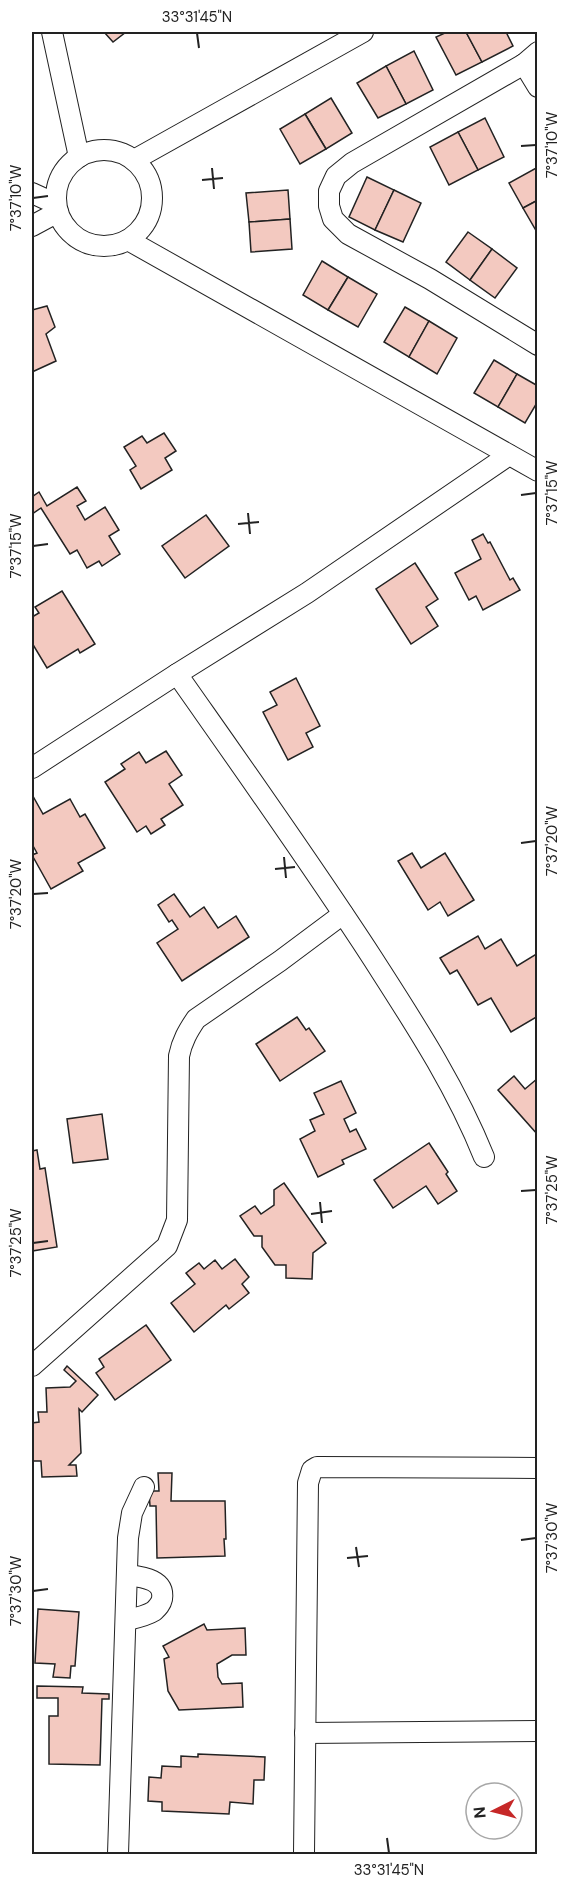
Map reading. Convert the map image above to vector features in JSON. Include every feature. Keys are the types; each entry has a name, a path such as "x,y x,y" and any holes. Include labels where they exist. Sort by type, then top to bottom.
{"street":[{"path":"52,32 79,157"},
{"path":"134,160 363,32"},
{"path":"537,87 531,58 352,163 336,176 329,192 329,206 333,219 348,234 430,279 537,345"},
{"path":"98,150 123,153 134,160 144,172 151,186 152,201 148,216 140,230 129,240 114,245 99,246 83,242 71,233 57,208 57,189 62,174 79,157 98,150"},
{"path":"32,193 57,208"},
{"path":"32,226 57,208"},
{"path":"129,240 537,471"},
{"path":"32,768 307,593 509,454"},
{"path":"177,674 343,914 441,1067 471,1123 484,1157"},
{"path":"32,1366 166,1246 172,1234 177,1220 179,1056 182,1043 196,1019 343,914"},
{"path":"304,1854 308,1483 312,1470 316,1467 537,1468"},
{"path":"118,1854 129,1526 134,1507 144,1487"},
{"path":"127,1575 154,1581 160,1587 162,1595 161,1604 153,1611 127,1620"},
{"path":"305,1732 537,1731"}],"building":[{"path":"104,32 126,32 113,42"},
{"path":"447,32 466,32 482,62 456,75 436,37"},
{"path":"466,32 506,32 513,46 482,62"},
{"path":"414,51 433,90 406,104 386,66"},
{"path":"386,66 406,104 378,118 357,83"},
{"path":"331,98 352,133 326,149 305,114"},
{"path":"305,114 326,149 300,164 280,129"},
{"path":"485,118 504,157 478,170 458,132"},
{"path":"458,132 478,170 449,185 430,147"},
{"path":"538,167 538,200 523,208 509,183"},
{"path":"367,177 394,190 375,230 349,217"},
{"path":"288,190 290,219 249,222 246,193"},
{"path":"394,190 421,203 403,242 375,230"},
{"path":"538,200 538,234 523,208"},
{"path":"290,219 292,249 251,252 249,222"},
{"path":"468,232 492,249 470,280 446,262"},
{"path":"492,249 517,268 495,298 470,280"},
{"path":"322,261 348,277 328,310 303,295"},
{"path":"348,277 377,294 358,327 328,310"},
{"path":"47,306 55,327 46,334 56,361 32,372 32,310"},
{"path":"405,307 429,321 409,357 384,342"},
{"path":"429,321 457,338 437,374 409,357"},
{"path":"494,360 517,374 498,407 474,393"},
{"path":"517,374 538,386 538,401 525,423 498,407"},
{"path":"164,433 176,451 165,458 172,470 141,489 130,470 136,466 124,447 142,436 147,443"},
{"path":"77,487 86,501 77,506 85,520 105,507 119,530 109,536 120,554 102,566 99,561 87,568 77,550 70,554 41,508 32,514 32,497 39,492 47,506"},
{"path":"206,515 229,546 185,578 162,546"},
{"path":"483,534 488,543 490,542 510,580 513,578 520,590 483,610 476,596 469,600 455,573 481,559 472,540"},
{"path":"415,563 438,599 426,607 438,626 411,644 376,589"},
{"path":"62,591 95,644 80,653 78,649 47,668 32,643 32,617 39,613 35,607"},
{"path":"296,678 320,726 306,733 313,747 288,760 263,712 277,705 270,692"},
{"path":"166,751 182,775 169,784 183,805 161,819 165,825 151,834 146,826 137,832 105,782 125,769 121,764 139,752 146,763"},
{"path":"34,798 43,814 70,799 80,817 85,814 105,848 78,863 83,871 51,889 32,855 37,853 32,844 32,800"},
{"path":"412,853 421,868 445,853 474,900 448,916 440,902 428,910 398,861"},
{"path":"174,894 190,917 204,907 218,928 236,916 249,937 182,981 157,943 178,929 172,920 169,922 158,905"},
{"path":"478,936 485,949 501,939 517,966 538,953 538,1016 511,1032 491,998 478,1005 457,970 450,974 440,958"},
{"path":"297,1017 306,1030 309,1028 325,1051 280,1081 256,1044"},
{"path":"514,1076 525,1089 538,1078 538,1135 498,1090"},
{"path":"341,1081 356,1113 344,1119 350,1132 356,1129 366,1149 342,1160 344,1164 318,1177 300,1139 315,1131 310,1120 324,1114 314,1093"},
{"path":"102,1114 108,1159 73,1163 67,1119"},
{"path":"429,1143 457,1191 438,1204 426,1186 393,1208 374,1180"},
{"path":"37,1150 40,1169 45,1168 57,1247 32,1251 32,1151"},
{"path":"284,1183 326,1243 313,1253 312,1279 286,1278 286,1265 275,1265 262,1247 262,1236 254,1236 240,1216 255,1206 261,1214 274,1205 274,1190"},
{"path":"235,1259 249,1277 242,1284 249,1293 229,1309 226,1305 194,1332 171,1303 195,1284 186,1273 199,1263 204,1269 215,1260 222,1269"},
{"path":"146,1325 171,1360 115,1400 96,1373 104,1367 99,1359"},
{"path":"67,1366 98,1395 82,1412 79,1409 81,1453 69,1465 76,1465 77,1476 42,1477 41,1461 32,1461 32,1423 39,1422 38,1412 47,1412 46,1388 70,1387 76,1381 64,1370"},
{"path":"158,1473 172,1473 171,1501 225,1501 225,1556 157,1558 156,1506 150,1506 149,1491 159,1491"},
{"path":"38,1609 79,1612 75,1666 71,1666 70,1678 53,1677 55,1664 35,1663"},
{"path":"204,1624 207,1630 245,1628 246,1655 232,1655 217,1664 218,1677 222,1684 242,1683 243,1707 179,1710 168,1691 164,1659 169,1657 163,1646"},
{"path":"37,1686 83,1687 82,1693 109,1694 109,1699 102,1699 100,1765 49,1764 49,1716 58,1716 58,1698 37,1698"},
{"path":"198,1754 265,1757 264,1780 254,1780 253,1804 230,1802 229,1814 162,1811 162,1802 148,1801 149,1777 161,1778 162,1766 181,1767 181,1756 198,1757"}]}
